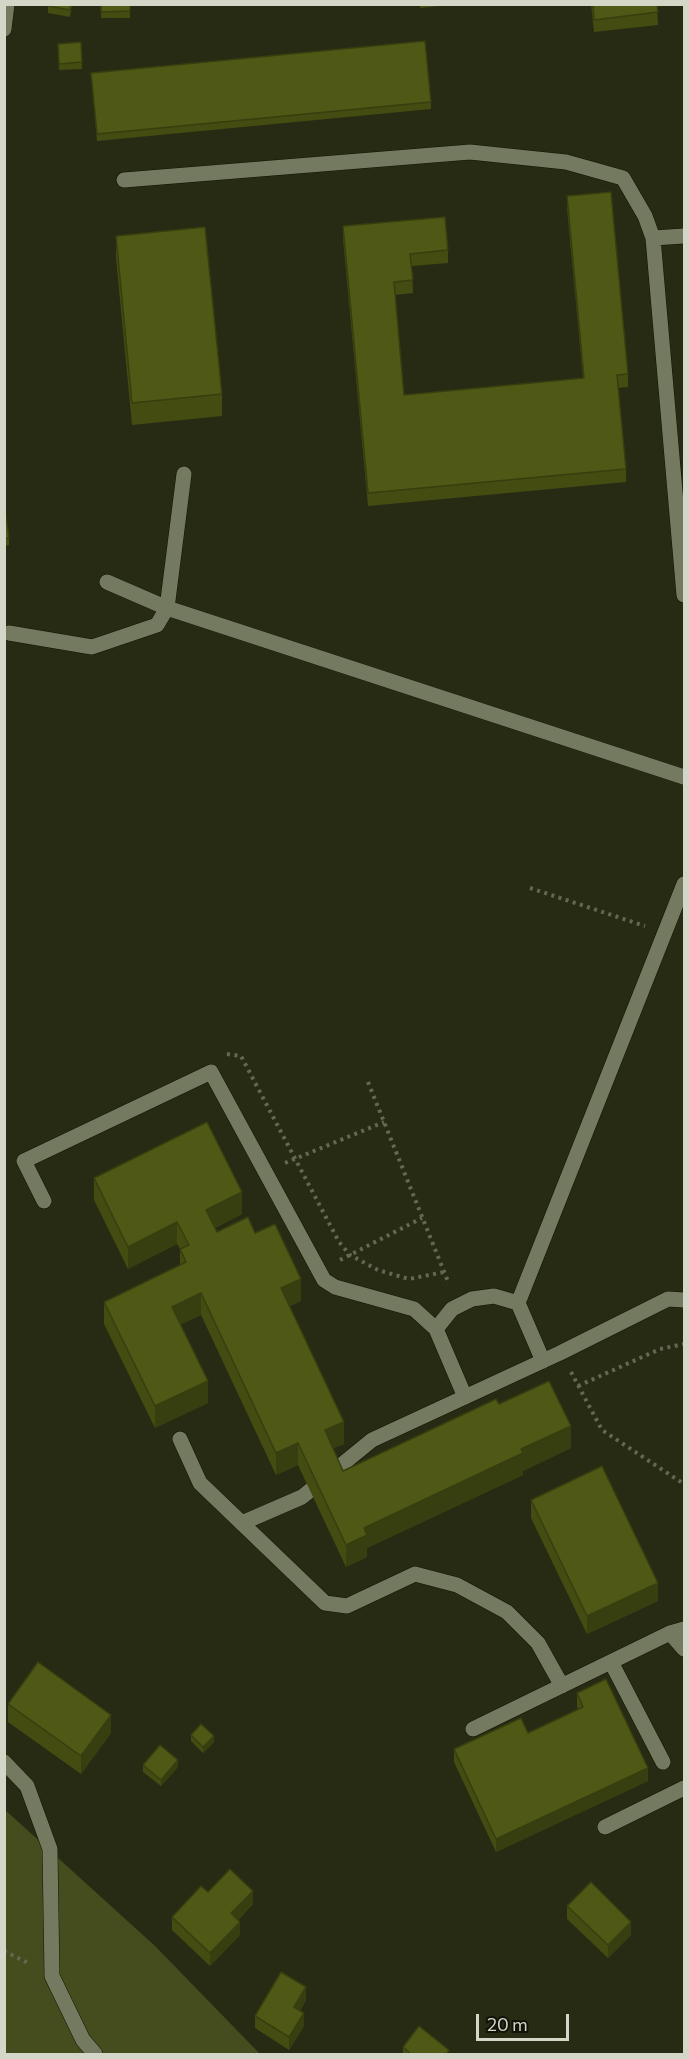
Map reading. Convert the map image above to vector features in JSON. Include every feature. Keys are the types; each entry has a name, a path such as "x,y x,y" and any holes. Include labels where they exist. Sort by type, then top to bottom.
{"street":[{"path":"4,29 7,4"},
{"path":"124,180 470,152 566,162 623,178 645,216 653,238 684,595"},
{"path":"653,238 684,236"},
{"path":"9,633 92,647 157,625 167,608 184,474"},
{"path":"106,582 167,608 684,777"},
{"path":"543,1361 518,1303 684,884"},
{"path":"44,1201 24,1161 211,1072 318,1271 334,1287 414,1309 436,1329 465,1397"},
{"path":"436,1329 452,1310 472,1299 494,1296 518,1303"},
{"path":"242,1523 302,1497 372,1440 543,1361 668,1299 684,1300"},
{"path":"180,1439 200,1483 325,1603 347,1606 415,1574 457,1585 507,1612 538,1643 562,1686"},
{"path":"473,1729 677,1631 684,1649"},
{"path":"611,1662 663,1762"},
{"path":"4,1762 27,1786 50,1849 52,1976 83,2040 95,2055"},
{"path":"605,1827 684,1788"}],"path":[{"path":"530,888 665,933"},
{"path":"211,1072 219,1058 230,1053 241,1056 339,1242 350,1255 378,1270 409,1279 444,1272"},
{"path":"368,1082 458,1306"},
{"path":"264,1171 384,1122"},
{"path":"318,1271 422,1218"},
{"path":"684,1344 660,1349 578,1386 602,1430 684,1484"}],"green space":[{"path":"4,1809 155,1946 260,2054 5,2054"}],"building":[{"path":"48,4 71,4 70,10 48,6"},
{"path":"101,4 130,4 130,11 101,12"},
{"path":"593,4 657,4 658,12 594,20"},
{"path":"425,41 431,102 97,134 91,73"},
{"path":"81,42 82,62 59,64 58,44"},
{"path":"611,192 628,374 617,375 626,469 368,493 343,226 445,217 448,250 410,254 413,280 394,282 404,395 584,378 567,196"},
{"path":"205,227 222,394 132,403 116,236"},
{"path":"4,504 9,538 4,539"},
{"path":"207,1122 242,1192 206,1210 217,1232 248,1217 255,1233 275,1224 301,1279 281,1288 344,1422 325,1430 343,1471 496,1399 499,1404 549,1381 571,1426 521,1449 523,1453 364,1528 367,1535 346,1545 298,1443 276,1453 201,1293 172,1307 208,1381 155,1406 104,1302 186,1262 180,1249 189,1245 177,1222 128,1247 94,1178"},
{"path":"602,1466 658,1583 587,1616 531,1500"},
{"path":"38,1662 111,1715 81,1756 8,1704"},
{"path":"606,1679 648,1768 496,1839 454,1749 521,1718 528,1733 583,1707 577,1693"},
{"path":"201,1724 214,1736 203,1747 191,1735"},
{"path":"160,1745 178,1760 161,1780 143,1765"},
{"path":"230,1869 253,1891 231,1913 240,1922 210,1953 172,1917 201,1886 208,1892"},
{"path":"591,1882 631,1922 608,1945 567,1906"},
{"path":"281,1972 306,1987 294,2007 304,2013 289,2037 255,2016"},
{"path":"419,2026 449,2050 446,2055 412,2055 403,2047"}]}
